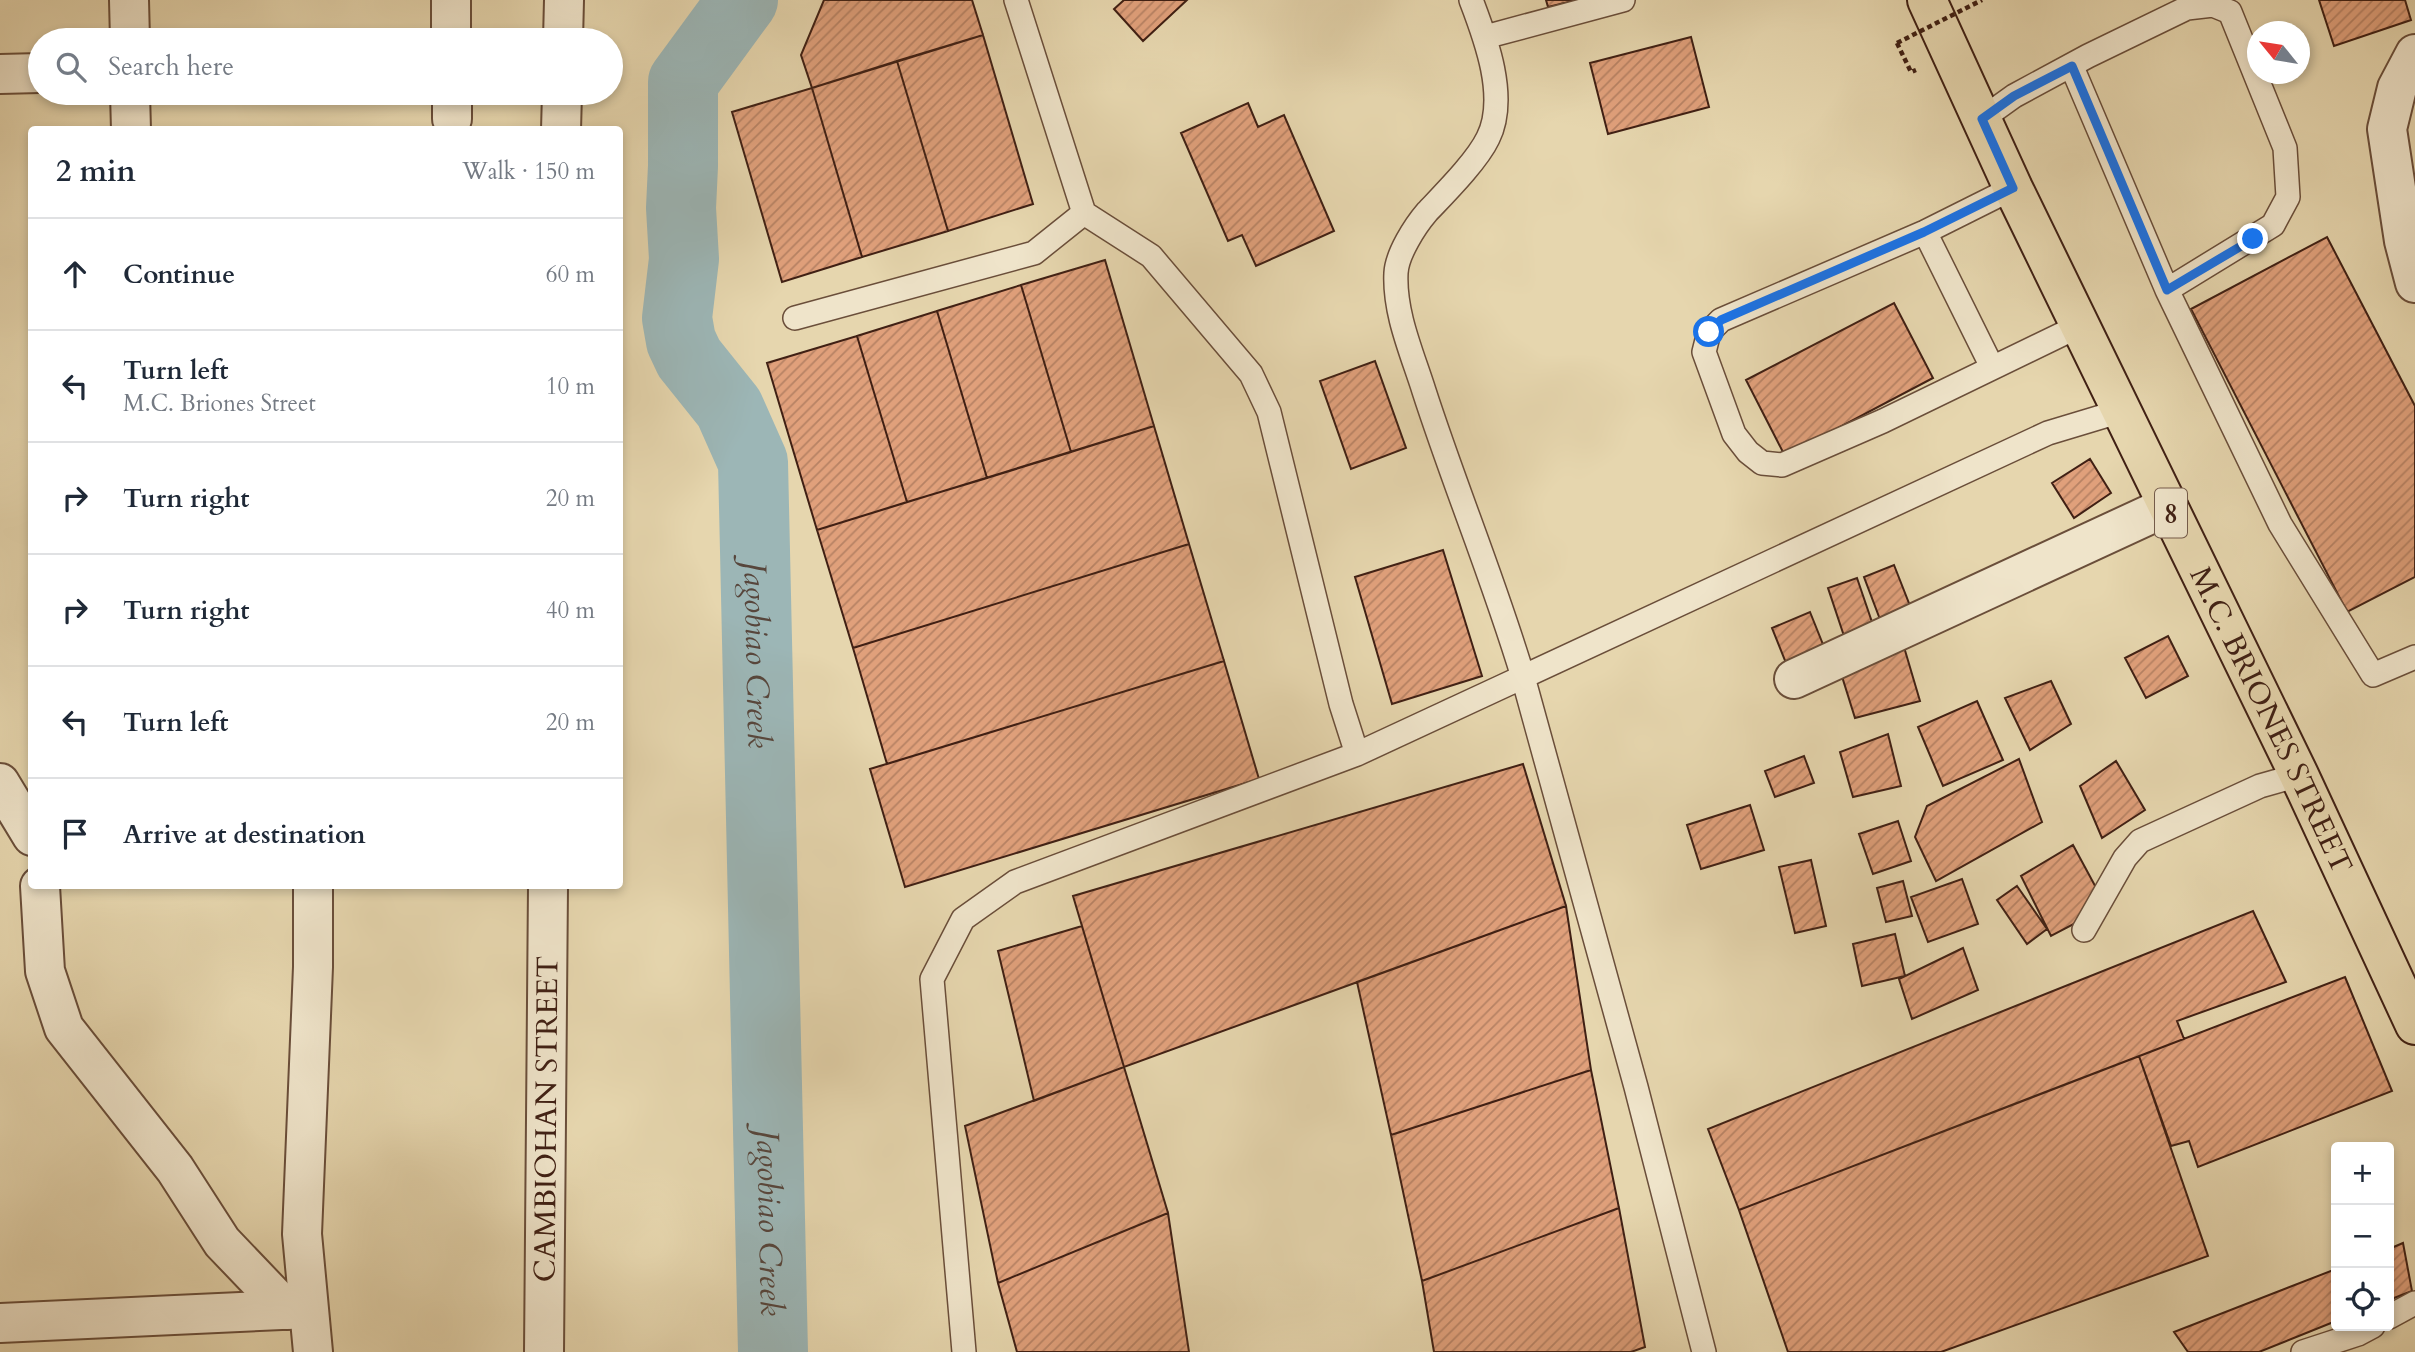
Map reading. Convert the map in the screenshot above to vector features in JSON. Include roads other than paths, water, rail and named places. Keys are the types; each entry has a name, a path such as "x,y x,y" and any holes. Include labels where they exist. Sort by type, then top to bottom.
{"main road":[{"name":"M.C. BRIONES STREET","path":"1927,0 2013,188 2299,775 2415,1025"}],"street":[{"path":"129,0 130,28"},
{"path":"451,0 451,28"},
{"path":"564,0 564,28"},
{"path":"2415,54 2397,88 2387,129 2404,241 2415,284"},
{"path":"0,74 28,73"},
{"path":"130,105 131,126"},
{"path":"561,126 562,105"},
{"path":"1794,679 2168,506"},
{"path":"0,783 28,829"},
{"path":"40,889 45,971 64,1028 175,1169 222,1242 298,1309"},
{"path":"313,889 313,967 298,1309 313,1352"},
{"name":"CAMBIOHAN STREET","path":"544,1352 548,889"},
{"path":"0,1323 298,1309"}],"lane":[{"path":"1016,0 1084,213 1151,256 1251,374 1269,412 1341,704 1357,754"},
{"path":"1471,0 1485,37 1498,105 1488,138 1414,228 1396,271 1399,315 1437,432 1504,615 1523,677 1636,1087 1704,1352"},
{"path":"1485,37 1623,0"},
{"path":"1982,119 2014,96 2187,8 2213,5 2230,12 2285,148 2288,197 2273,225 2167,290"},
{"path":"2072,66 2167,290 2280,524 2373,675 2415,657"},
{"path":"2013,188 1924,232 1721,320 1709,332 1704,352 1734,434 1748,452 1762,463 1782,465 1883,421 2079,326"},
{"path":"795,317 1034,253 1084,213"},
{"path":"1924,232 1992,368"},
{"path":"964,1352 932,979 963,919 1016,882 1357,754 2048,433 2121,411"},
{"path":"2084,930 2125,858 2140,841 2260,786 2299,775"},
{"path":"2394,1314 2415,1303"},
{"path":"2303,1352 2363,1331"}],"waterway":[{"name":"Jagobiao Creek","path":"743,0 683,82 681,208 684,259 677,318 681,341 689,358 729,408 753,462 773,1352"}]}
